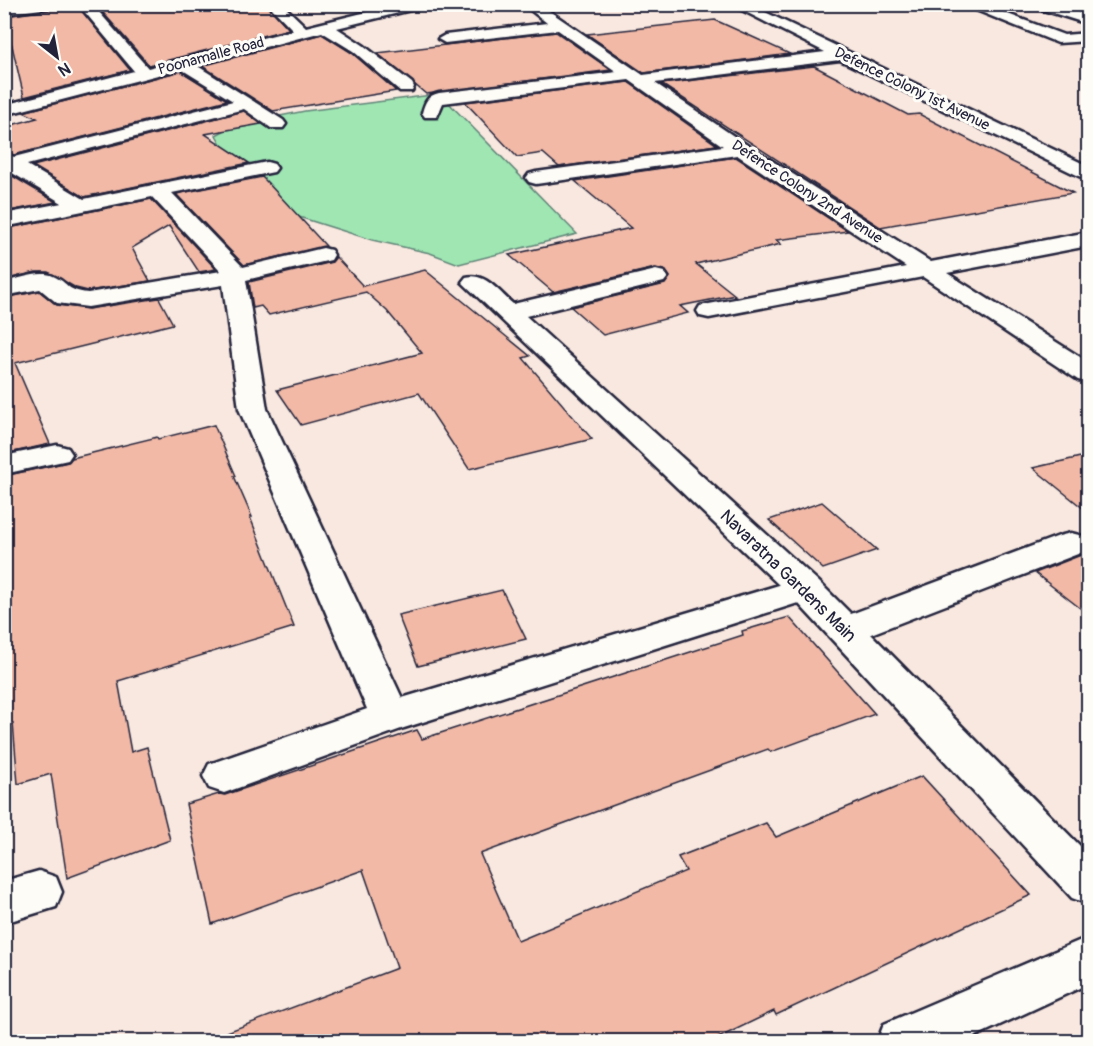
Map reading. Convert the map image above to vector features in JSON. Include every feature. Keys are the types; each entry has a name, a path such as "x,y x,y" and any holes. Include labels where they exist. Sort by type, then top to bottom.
{"street":[{"path":"4,10 49,4"},
{"path":"84,4 144,73"},
{"path":"274,4 303,32"},
{"name":"Poonamalle Road","path":"4,110 418,4"},
{"name":"Defence Colony 2nd Avenue","path":"529,4 740,149 1089,374"},
{"name":"Defence Colony 1st Avenue","path":"736,4 1089,173"},
{"path":"967,4 1063,40 1089,37"},
{"path":"1044,5 1089,20"},
{"path":"445,39 560,26"},
{"path":"325,27 358,48 406,87"},
{"path":"432,113 434,101 439,98 841,55"},
{"path":"184,64 277,124"},
{"path":"8,161 247,103"},
{"path":"536,178 740,149"},
{"path":"8,161 80,205"},
{"path":"4,221 267,168"},
{"path":"156,189 232,268 253,409 390,717"},
{"path":"710,311 1089,239"},
{"path":"4,289 45,281 66,298 88,300 234,276 323,255"},
{"path":"508,313 656,277"},
{"name":"Navaratna Gardens Main","path":"474,282 805,589 1089,884"},
{"path":"4,465 57,454"},
{"path":"845,630 1071,544"},
{"path":"224,776 390,717 805,589"},
{"path":"903,1041 1089,960"}],"green space":[{"path":"440,94 577,234 459,264 430,253 372,240 299,217 224,149 216,135 235,125 305,111"}],"building":[{"path":"62,4 76,4 130,70 24,97 5,16 49,10"},
{"path":"123,4 266,4 289,29 149,65 98,7"},
{"path":"715,20 790,54 644,73 587,34"},
{"path":"556,32 611,70 426,94 377,53"},
{"path":"322,34 352,53 396,91 273,111 202,66"},
{"path":"814,66 908,115 919,114 1073,193 880,227 661,84"},
{"path":"181,71 227,100 14,155 4,151 4,127 37,118 23,112"},
{"path":"628,82 717,145 559,167 543,153 517,157 465,102"},
{"path":"244,111 261,124 205,134 249,163 84,197 33,166"},
{"path":"736,157 848,231 776,240 781,244 696,264 735,295 680,306 688,313 603,335 571,307 665,284 670,277 666,271 655,268 553,292 509,255 631,228 575,181"},
{"path":"4,171 56,202 4,212"},
{"path":"262,177 326,246 244,265 176,194"},
{"path":"151,199 216,269 199,272 169,226 132,248 150,281 88,291 76,288 48,272 36,272 4,280 4,229"},
{"path":"336,257 363,286 425,270 530,356 523,358 592,439 469,469 419,393 301,425 277,390 422,353 387,311 366,292 269,315 261,306 253,308 249,282 332,262"},
{"path":"39,291 57,305 88,309 159,298 173,324 15,363 50,444 4,454 4,298"},
{"path":"214,425 294,627 118,681 131,752 147,747 170,840 67,878 51,774 18,784 13,723 4,725 4,476"},
{"path":"1089,455 1089,513 1033,468"},
{"path":"822,502 877,550 823,569 769,520"},
{"path":"1089,547 1089,615 1035,573 1084,554"},
{"path":"502,590 526,639 418,666 398,615"},
{"path":"789,617 875,714 771,752 768,749 480,854 518,941 686,871 678,857 766,823 776,837 922,776 1031,895 776,1015 774,1011 712,1041 211,1041 211,1038 397,968 363,870 212,924 186,804 219,794 225,795 417,730 422,739 743,635 742,631"}]}
